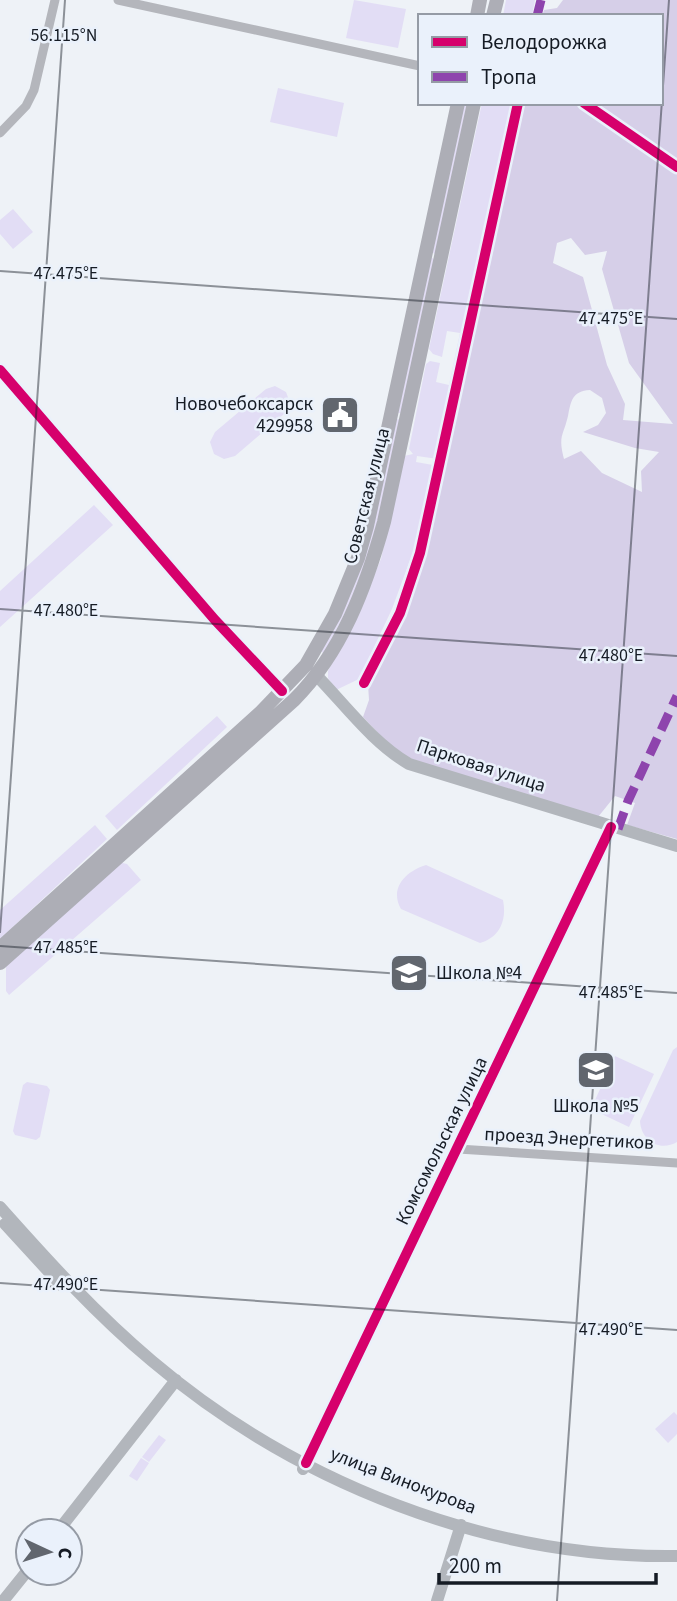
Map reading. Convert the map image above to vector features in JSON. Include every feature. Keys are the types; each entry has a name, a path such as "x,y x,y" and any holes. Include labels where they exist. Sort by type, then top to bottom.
{"main road":[{"name":"Советская улица","path":"0,948 282,691 312,670 322,639 358,558 368,526 458,105"},
{"name":"Советская улица","path":"0,963 294,700 312,670 349,620 374,560 384,522 474,105"}],"street":[{"path":"0,133 26,106 34,90 55,0"},
{"path":"118,0 418,66"},
{"path":"0,370 208,612 282,691"},
{"name":"Парковая улица","path":"312,670 388,751 409,764 677,846"},
{"name":"Комсомольская улица","path":"304,1466 611,827"},
{"name":"проезд Энергетиков","path":"458,1149 677,1163"},
{"name":"улица Винокурова","path":"0,1207 149,1363"},
{"name":"улица Винокурова","path":"0,1219 68,1293 149,1363 174,1383 304,1466 459,1529 522,1550 580,1556 614,1563 677,1564"},
{"path":"69,1517 174,1383"},
{"path":"437,1601 459,1529"},
{"name":"улица Винокурова","path":"580,1556 677,1556"},
{"path":"677,1556 677,1564"},
{"path":"4,1601 15,1587"}],"shaded area":[{"path":"354,0 406,9 398,48 346,38"},
{"path":"506,0 535,0 532,14 503,14"},
{"path":"563,0 677,0 677,839 627,825 635,803 615,796 598,817 418,765 390,746 363,717 369,700 368,684 402,619 426,554 522,105 663,105 663,14 543,14 544,10 557,8","holes":["571,238 585,255 607,251 602,269 629,363 673,424 623,420 625,404 607,365 583,277 553,263 557,243","590,390 602,398 606,413 598,425 583,432 635,448 659,452 641,471 642,492 602,473 581,451 564,459 561,440 572,401 579,392"]},
{"path":"278,88 344,103 337,137 270,122"},
{"path":"464,105 468,105 436,255 432,252"},
{"path":"482,105 513,105 438,459 417,456 416,462 433,465 413,552 392,609 359,679 336,690 328,678 328,671 381,559 404,456 413,454 409,449 426,364 430,361 440,363 436,382 449,385 460,333 447,331 442,357 433,354 429,349"},
{"path":"13,209 33,232 13,249 0,234 0,220"},
{"path":"431,257 435,260 402,413 398,413"},
{"path":"275,386 286,392 290,403 284,414 235,456 224,459 214,454 210,442 215,432 266,389"},
{"path":"397,419 401,420 377,528 353,597 324,654 321,651"},
{"path":"94,505 113,525 0,627 0,591"},
{"path":"217,716 227,727 117,830 105,816"},
{"path":"95,825 107,839 0,939 0,910"},
{"path":"118,862 127,864 141,880 9,995 6,991 6,964"},
{"path":"426,865 503,900 503,921 493,937 480,943 401,909 398,887 412,871"},
{"path":"677,1047 677,1142 664,1146 648,1139 640,1121 673,1050"},
{"path":"615,1056 654,1074 629,1127 591,1109"},
{"path":"27,1082 47,1086 50,1090 40,1137 36,1140 15,1135 13,1131 23,1085"},
{"path":"674,1412 677,1415 677,1434 668,1443 655,1429"},
{"path":"159,1435 166,1440 149,1462 142,1457"},
{"path":"141,1458 149,1463 137,1481 129,1476"}],"marked path":[{"path":"538,14 541,0"},
{"path":"618,829 628,801 677,696"}],"cycle path":[{"path":"364,683 400,613 420,553 518,105"},
{"path":"587,105 677,167"},
{"path":"0,370 215,620 282,691"},
{"path":"306,1463 611,827"}],"place":[{"name":"Новочебоксарск 429958","path":"340,415"},
{"name":"Школа №4","path":"409,973"},
{"name":"Школа №5","path":"596,1070"}]}
